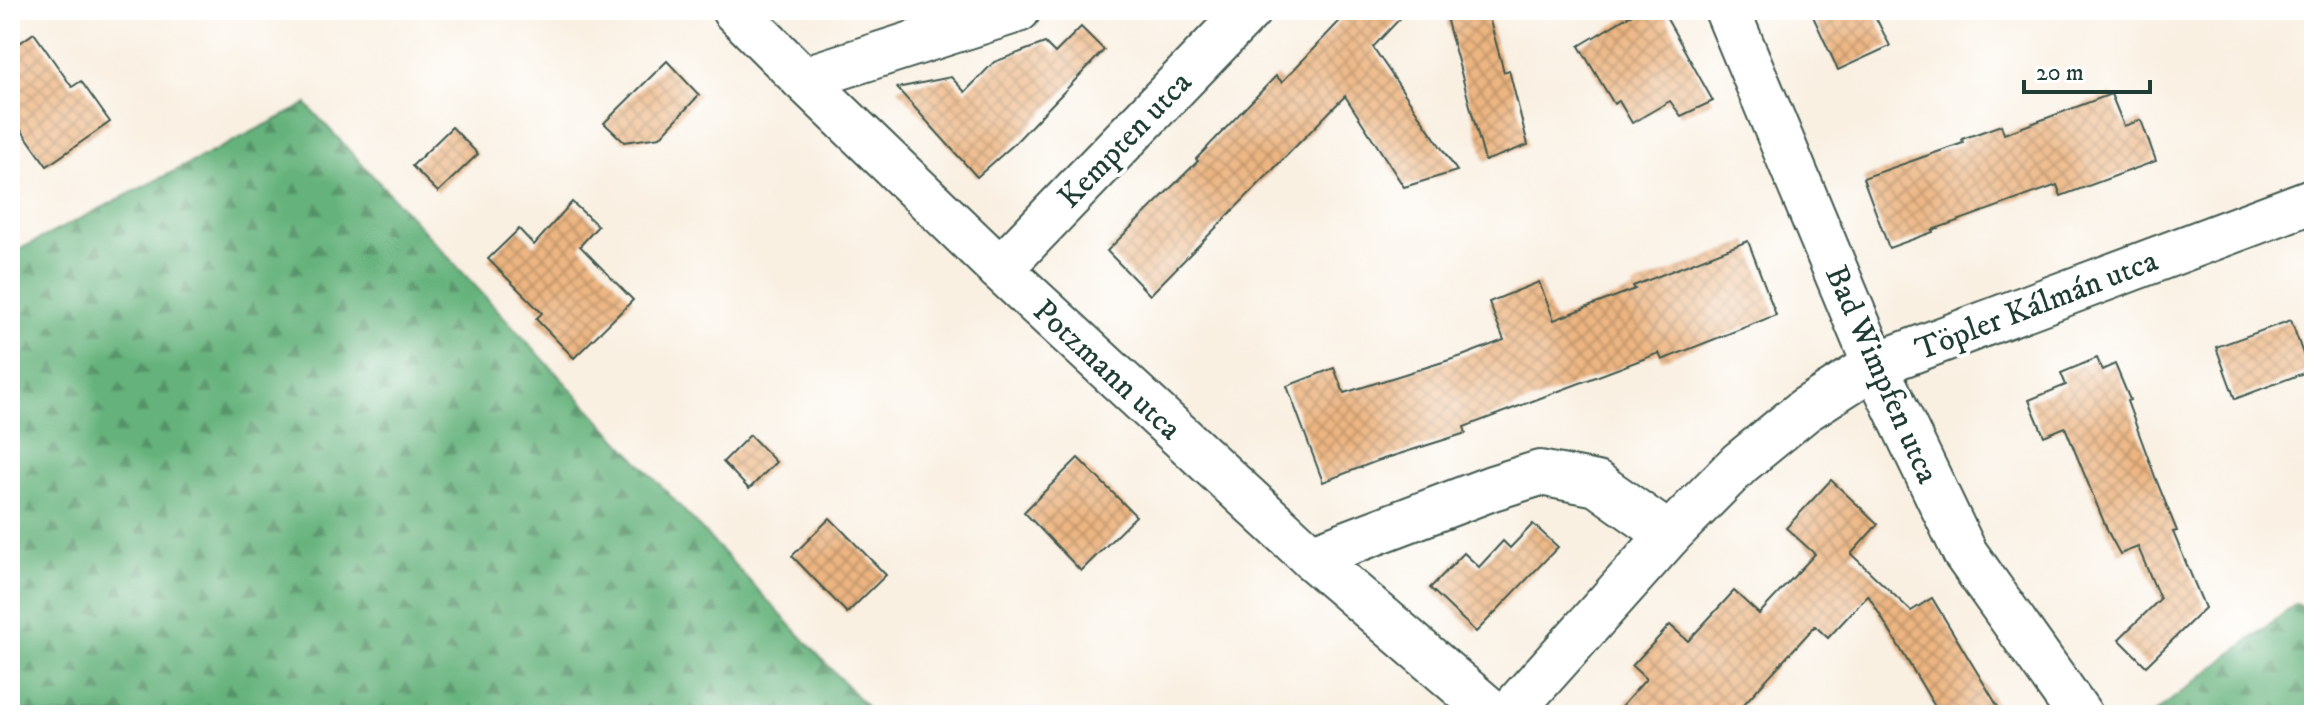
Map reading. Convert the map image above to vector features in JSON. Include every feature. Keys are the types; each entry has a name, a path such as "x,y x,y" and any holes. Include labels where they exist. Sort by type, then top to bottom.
{"street":[{"name":"Potzmann utca","path":"734,10 1000,269 1311,557 1495,715"},
{"path":"803,79 1018,10"},
{"name":"Kempten utca","path":"1000,269 1249,10"},
{"name":"Bad Wimpfen utca","path":"1727,10 1875,365 1965,553 2080,715"},
{"name":"Töpler Kálmán utca","path":"1508,715 1669,535 1740,463 1805,410 1875,365 2314,200"},
{"path":"1311,557 1492,488 1540,473 1597,484 1669,535"}],"green space":[{"path":"307,104 874,715 10,715 10,254"},
{"path":"2296,604 2314,612 2314,715 2152,715"}],"building":[{"path":"1350,10 1408,10 1373,47 1457,171 1404,187 1345,96 1150,295 1107,251 1198,161 1196,159 1276,76 1282,82"},
{"path":"1444,10 1487,10 1504,72 1509,70 1528,145 1485,161"},
{"path":"1639,10 1662,10 1713,101 1681,116 1670,101 1632,123 1619,101 1614,104 1579,46"},
{"path":"1810,10 1872,10 1890,46 1838,70"},
{"path":"1081,27 1104,50 1013,145 977,177 897,88 951,77 965,92 994,62 1045,43 1055,53"},
{"path":"34,33 72,87 81,81 110,122 47,166 10,114 10,50"},
{"path":"667,61 699,95 660,137 624,142 604,123"},
{"path":"2111,94 2124,126 2141,120 2156,161 2061,196 2057,185 1889,248 1863,178 1963,143 1962,139 2001,125 2004,134"},
{"path":"452,127 478,154 438,192 412,166"},
{"path":"572,202 598,226 580,246 633,300 574,358 536,319 542,313 488,259 519,229 534,245"},
{"path":"1748,241 1776,315 1662,360 1659,353 1464,427 1466,433 1323,482 1287,386 1334,368 1344,393 1462,356 1504,340 1489,302 1539,282 1554,320"},
{"path":"2291,320 2309,371 2235,399 2216,347"},
{"path":"2097,358 2102,370 2115,364 2177,531 2173,532 2205,608 2146,666 2119,639 2160,599 2138,547 2120,554 2065,427 2044,436 2029,400 2066,385 2061,373"},
{"path":"750,435 776,462 749,489 723,462"},
{"path":"1078,458 1136,516 1081,571 1024,512"},
{"path":"1831,480 1878,524 1851,554 1911,611 1932,598 2003,715 1940,715 1868,595 1828,638 1815,626 1734,715 1614,715 1646,679 1632,666 1670,625 1688,641 1734,591 1759,614 1815,554 1786,528"},
{"path":"830,518 886,575 847,613 792,556"},
{"path":"1533,524 1558,547 1476,632 1430,588 1464,553 1479,567 1503,541 1510,548"}]}
